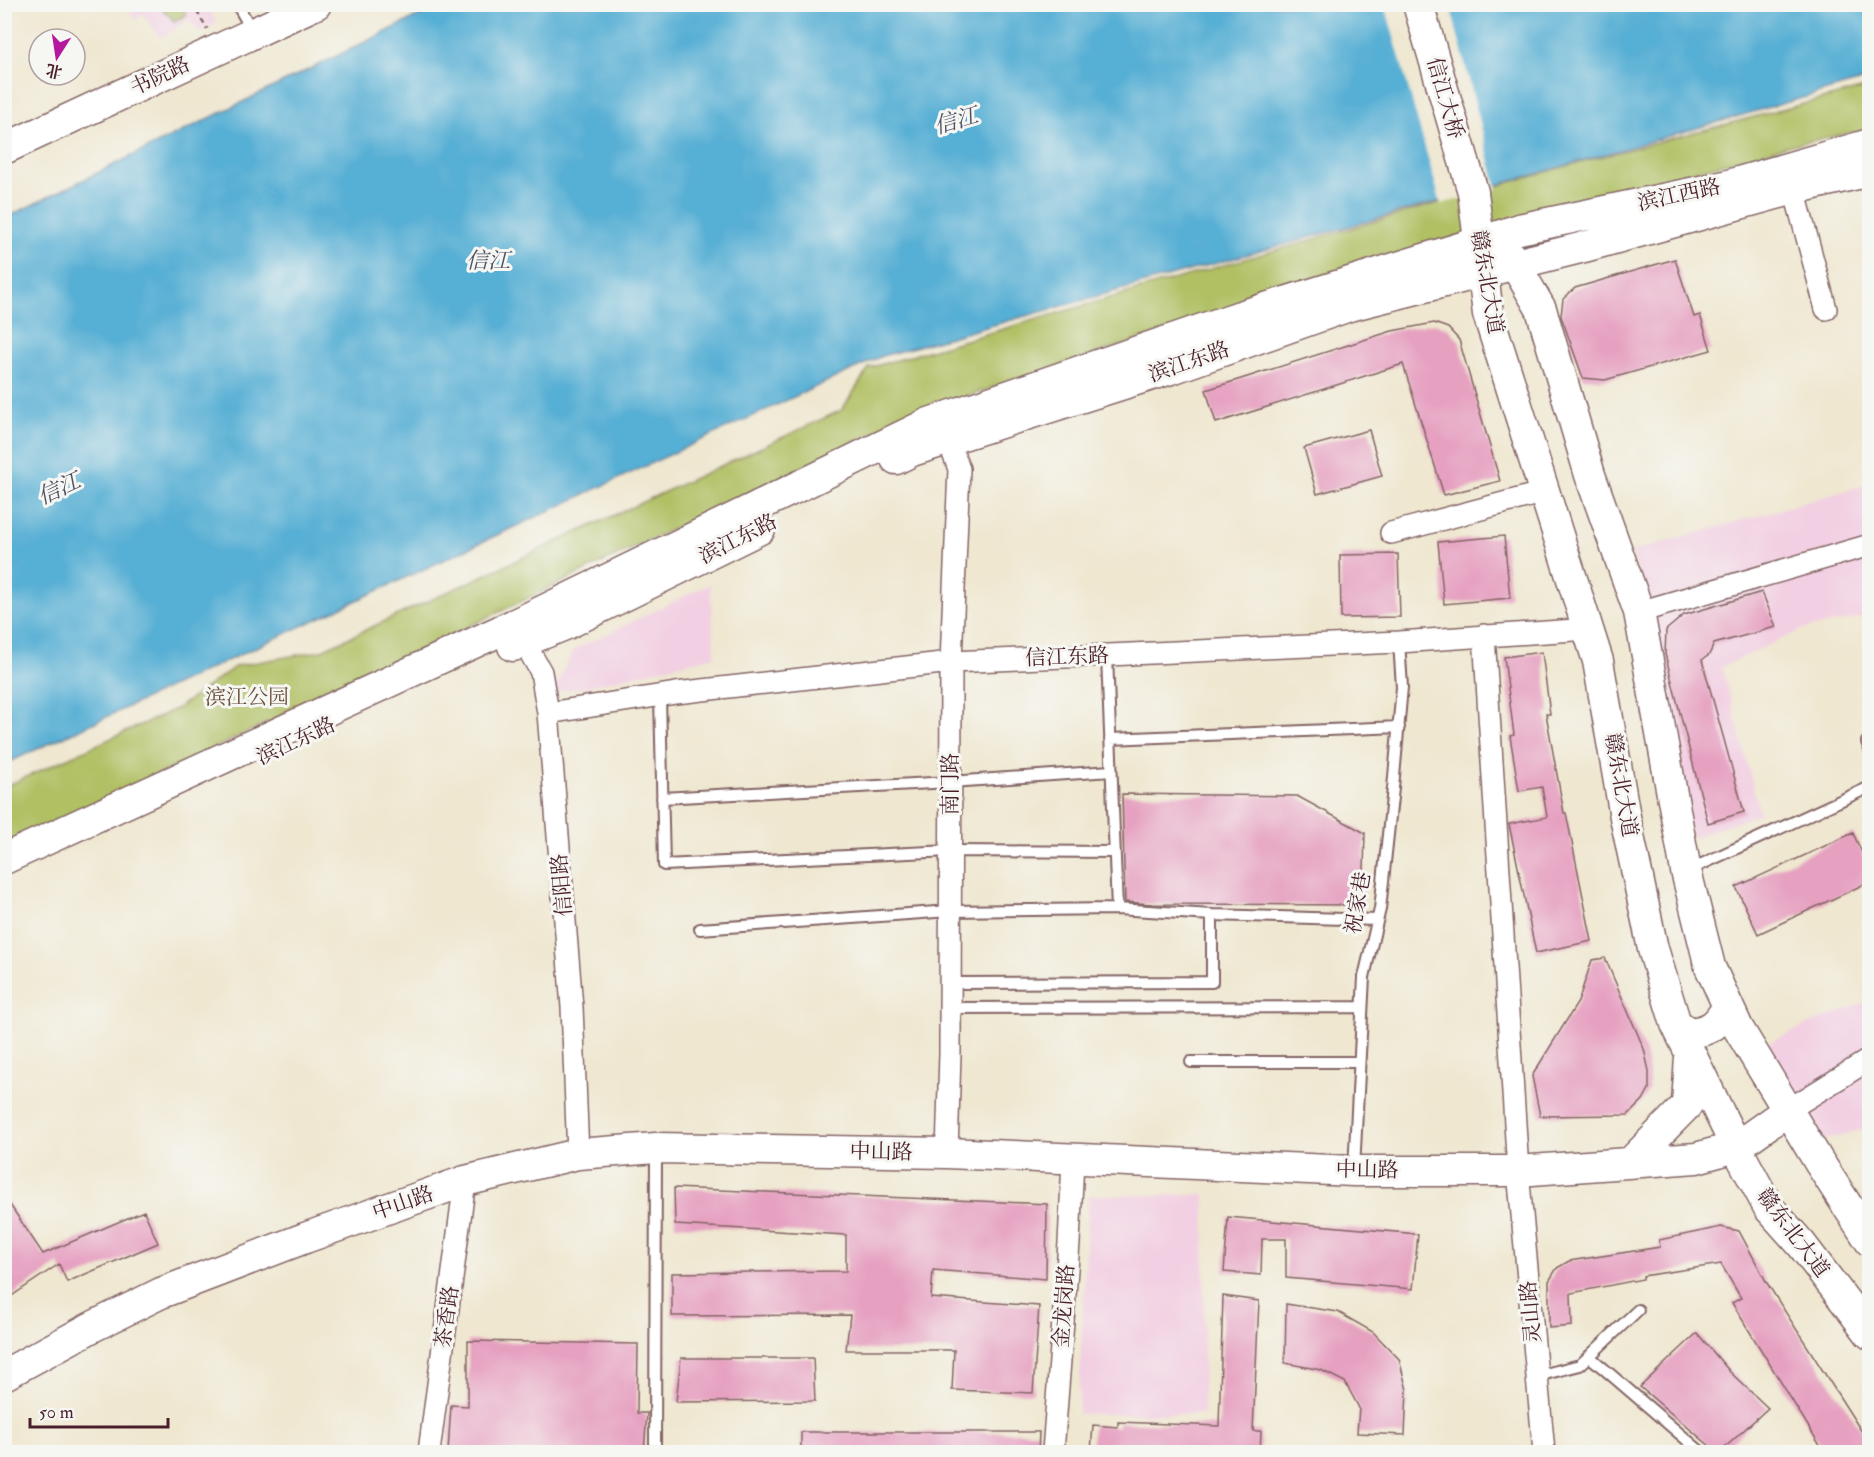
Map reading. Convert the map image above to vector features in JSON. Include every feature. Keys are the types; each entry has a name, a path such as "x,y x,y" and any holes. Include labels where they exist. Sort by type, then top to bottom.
{"main road":[{"name":"书院路","path":"4,149 316,4"},
{"name":"信江大桥","path":"1418,4 1473,192"},
{"name":"滨江西路","path":"1488,239 1531,227 1725,186 1869,144"},
{"name":"滨江西路","path":"1498,269 1869,171"},
{"name":"赣东北大道","path":"1473,192 1498,269 1488,314 1598,661 1625,817 1653,949 1676,1024 1690,1056 1769,1208 1802,1245 1869,1335"},
{"name":"滨江东路","path":"4,859 519,633 567,624 912,451 941,431 1240,316 1488,239"},
{"name":"滨江东路","path":"941,431 1174,368 1350,306 1498,269"},
{"path":"1498,269 1542,309 1590,475 1639,612 1686,871 1710,967 1738,1028 1869,1240"},
{"name":"滨江东路","path":"4,875 393,696 519,633"},
{"path":"1676,1024 1690,1033 1705,1031 1719,1022 1728,1006"},
{"path":"1631,1162 1688,1105 1690,1056"},
{"name":"中山路","path":"4,1375 92,1327 161,1293 305,1238 465,1181 578,1154 656,1148 947,1153 1354,1171 1518,1171 1696,1158 1736,1147 1788,1110"}],"street":[{"path":"1794,189 1826,309"},
{"name":"南门路","path":"941,431 959,469 951,662 950,1008 947,1153"},
{"path":"1391,532 1545,492"},
{"path":"1639,612 1869,545"},
{"name":"信江东路","path":"548,712 660,696 951,662 1400,642 1589,629"},
{"name":"信阳路","path":"519,633 541,672 548,712 572,1007 578,1154"},
{"name":"灵山路","path":"1484,635 1518,1171 1544,1452"},
{"path":"1788,1110 1869,1059"},
{"name":"金龙岗路","path":"1053,1452 1073,1160"},
{"name":"茶香路","path":"429,1452 465,1181"}],"lane":[{"path":"237,4 254,32"},
{"name":"祝家巷","path":"1354,1171 1364,977 1380,909 1402,687 1400,642"},
{"path":"1107,656 1111,771 1118,826 1114,852 1117,909"},
{"path":"660,696 664,865 950,851 1114,852"},
{"path":"1110,739 1398,727"},
{"path":"1869,741 1867,742 1869,750"},
{"path":"662,798 1111,771"},
{"path":"1686,871 1869,787"},
{"path":"699,928 950,911 1117,909 1212,915 1377,920"},
{"path":"950,983 1212,982 1212,915"},
{"path":"950,1008 1362,1007"},
{"path":"1191,1062 1359,1062"},
{"path":"655,1452 656,1148"},
{"path":"1537,1376 1580,1365 1638,1310"},
{"path":"1589,1356 1701,1452"}],"shaded area":[{"path":"124,5 206,5 217,23 198,32 189,19 161,38 142,14 136,20"},
{"path":"1869,484 1869,616 1803,629 1722,667 1760,813 1692,838 1633,551"},
{"path":"710,584 715,656 585,687 553,692 574,650"},
{"path":"1869,1001 1869,1127 1820,1142 1764,1045 1809,1024"},
{"path":"1089,1195 1205,1195 1203,1414 1078,1414"}],"green space":[{"path":"159,5 183,5 186,15 174,21"},
{"name":"滨江公园","path":"1869,87 1869,129 1787,146 1418,248 913,414 200,755 5,845 4,787 178,708 236,666 320,651 842,410 869,368 1573,164"}],"water":[{"name":"信江","path":"441,5 1869,5 1869,79 882,356 5,764 5,218"}],"pier":[{"path":"1385,5 1450,5 1497,189 1441,204"}],"building":[{"path":"1675,259 1694,317 1700,315 1711,350 1605,380 1583,378 1561,316 1563,299 1575,288"},
{"path":"1434,323 1448,328 1459,340 1500,481 1444,495 1403,364 1216,423 1206,390 1392,331"},
{"path":"1369,430 1382,476 1317,494 1304,448"},
{"path":"1504,536 1510,598 1444,604 1438,542"},
{"path":"1398,554 1400,617 1341,618 1340,555"},
{"path":"1762,592 1776,627 1714,644 1709,655 1702,660 1744,812 1708,823 1665,654 1666,630 1684,615"},
{"path":"1542,652 1550,714 1546,714 1564,813 1566,813 1592,941 1536,953 1509,824 1547,817 1542,787 1519,791 1510,736 1514,735 1504,657"},
{"path":"1122,794 1297,796 1365,833 1363,905 1125,902"},
{"path":"1853,833 1869,868 1869,882 1758,934 1736,887"},
{"path":"1605,958 1644,1049 1649,1071 1649,1089 1643,1100 1628,1115 1540,1116 1532,1076 1578,1002 1592,960"},
{"path":"674,1188 1047,1204 1046,1279 933,1270 931,1298 1039,1306 1033,1393 952,1390 954,1350 846,1350 850,1315 672,1316 672,1273 846,1271 846,1235 675,1225"},
{"path":"4,1196 43,1254 144,1211 158,1243 67,1282 59,1264 4,1301"},
{"path":"1228,1217 1418,1234 1413,1289 1286,1278 1286,1239 1262,1239 1261,1275 1224,1272"},
{"path":"1721,1227 1739,1231 1767,1283 1869,1443 1869,1452 1824,1452 1732,1303 1741,1298 1721,1264 1643,1276 1643,1279 1571,1293 1572,1326 1549,1328 1549,1281 1557,1268 1569,1261 1660,1247 1659,1240"},
{"path":"1223,1296 1259,1301 1253,1431 1261,1431 1260,1452 1091,1452 1093,1425 1118,1427 1118,1422 1219,1426"},
{"path":"1286,1304 1338,1312 1373,1332 1399,1359 1407,1390 1405,1435 1357,1433 1359,1408 1345,1382 1321,1370 1285,1363"},
{"path":"1697,1333 1731,1373 1768,1408 1720,1452 1717,1452 1640,1387"},
{"path":"468,1341 638,1344 637,1413 647,1413 644,1452 448,1452 451,1405 468,1406"},
{"path":"681,1358 813,1358 815,1401 676,1402"},
{"path":"801,1432 1039,1432 1038,1452 801,1452"}]}
